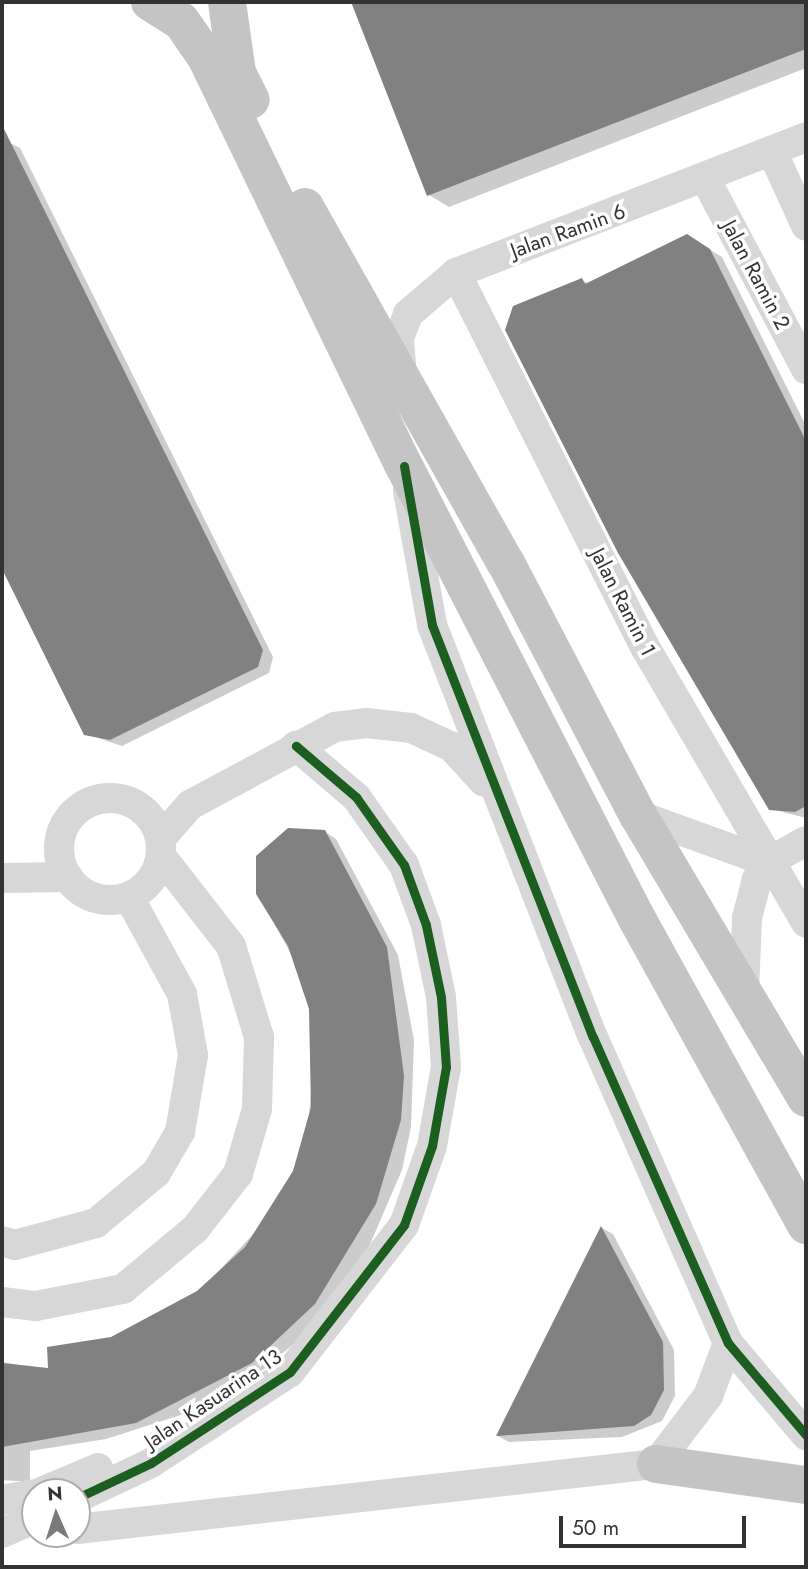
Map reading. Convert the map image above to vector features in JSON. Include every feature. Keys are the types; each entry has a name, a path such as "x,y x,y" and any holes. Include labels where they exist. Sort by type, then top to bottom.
{"highway":[{"path":"150,2 181,21 206,57 404,466 636,917 800,1214"},
{"path":"227,2 237,73 403,386 506,563 638,815 801,1085"},
{"path":"656,1464 806,1485"}],"street":[{"name":"Jalan Ramin 6","path":"403,386 399,338 408,314 456,273 706,180 806,137"},
{"path":"772,151 806,226"},
{"name":"Jalan Ramin 2","path":"706,180 806,369"},
{"name":"Jalan Ramin 1","path":"456,273 645,647 768,862 806,922"},
{"path":"404,466 432,625 496,795 593,1037 728,1343 806,1435"},
{"path":"2,878 68,877 95,898 129,897 150,881 161,847 190,805 335,727 366,723 411,728 452,747 496,795"},
{"name":"Jalan Kasuarina 13","path":"91,1491 151,1463 290,1372 404,1225 432,1146 446,1067 441,997 404,865 356,797 296,746"},
{"path":"2,1303 36,1306 122,1289 195,1229 238,1174 257,1109 260,1037 231,947 161,847 136,805 115,797 86,804 60,840 68,877"},
{"path":"638,815 768,862"},
{"path":"744,990 747,918 768,862 806,841"},
{"path":"2,1241 15,1245 96,1223 156,1173 180,1132 193,1055 182,994 129,897"},
{"path":"91,1527 656,1464 703,1404 728,1343"},
{"name":"Jalan Kasuarina 13","path":"74,1478 230,1413"},
{"path":"2,1500 21,1497"},
{"path":"2,1535 21,1525"},
{"path":"2,1535 21,1534"}],"building":[{"path":"351,2 806,2 806,49 427,196"},
{"path":"2,125 263,650 258,667 110,740 84,735 2,569"},
{"path":"687,234 710,249 806,441 806,806 795,812 769,810 618,553 505,330 513,306 582,278 585,284"},
{"path":"288,828 325,830 387,947 404,1076 401,1120 376,1204 315,1304 252,1363 136,1423 2,1447 2,1363 48,1368 47,1347 111,1337 197,1291 245,1247 293,1171 311,1107 309,1009 288,946 256,894 256,856"},
{"path":"601,1226 663,1342 664,1390 651,1415 634,1426 496,1436"}],"cycle path":[{"path":"404,466 432,625 593,1037 728,1343 806,1435"},
{"path":"91,1491 151,1463 290,1372 404,1225 432,1146 446,1067 441,997 426,925 404,865 356,797 296,746"}]}
